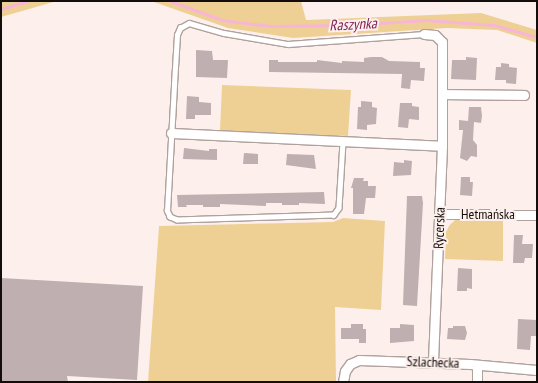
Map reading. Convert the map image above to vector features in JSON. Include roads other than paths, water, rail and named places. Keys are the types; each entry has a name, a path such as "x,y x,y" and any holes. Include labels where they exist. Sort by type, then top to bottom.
{"street":[{"name":"Rycerska","path":"424,34 440,38 442,42 442,146 433,362"},
{"path":"443,94 524,96"},
{"path":"171,133 442,146"},
{"name":"Hetmańska","path":"440,214 537,214"},
{"name":"Szlachecka","path":"343,382 347,368 356,360 433,362 537,370"},
{"path":"476,382 477,365"}],"lane":[{"path":"343,142 339,208 334,215 177,220 170,217 167,211 171,133 177,35 180,28 189,23 224,32 288,44 424,34"}],"waterway":[{"name":"Raszynka","path":"1,9 27,1"},
{"name":"Raszynka","path":"171,1 222,20 271,26 347,25 426,20 494,25 537,37"}]}
